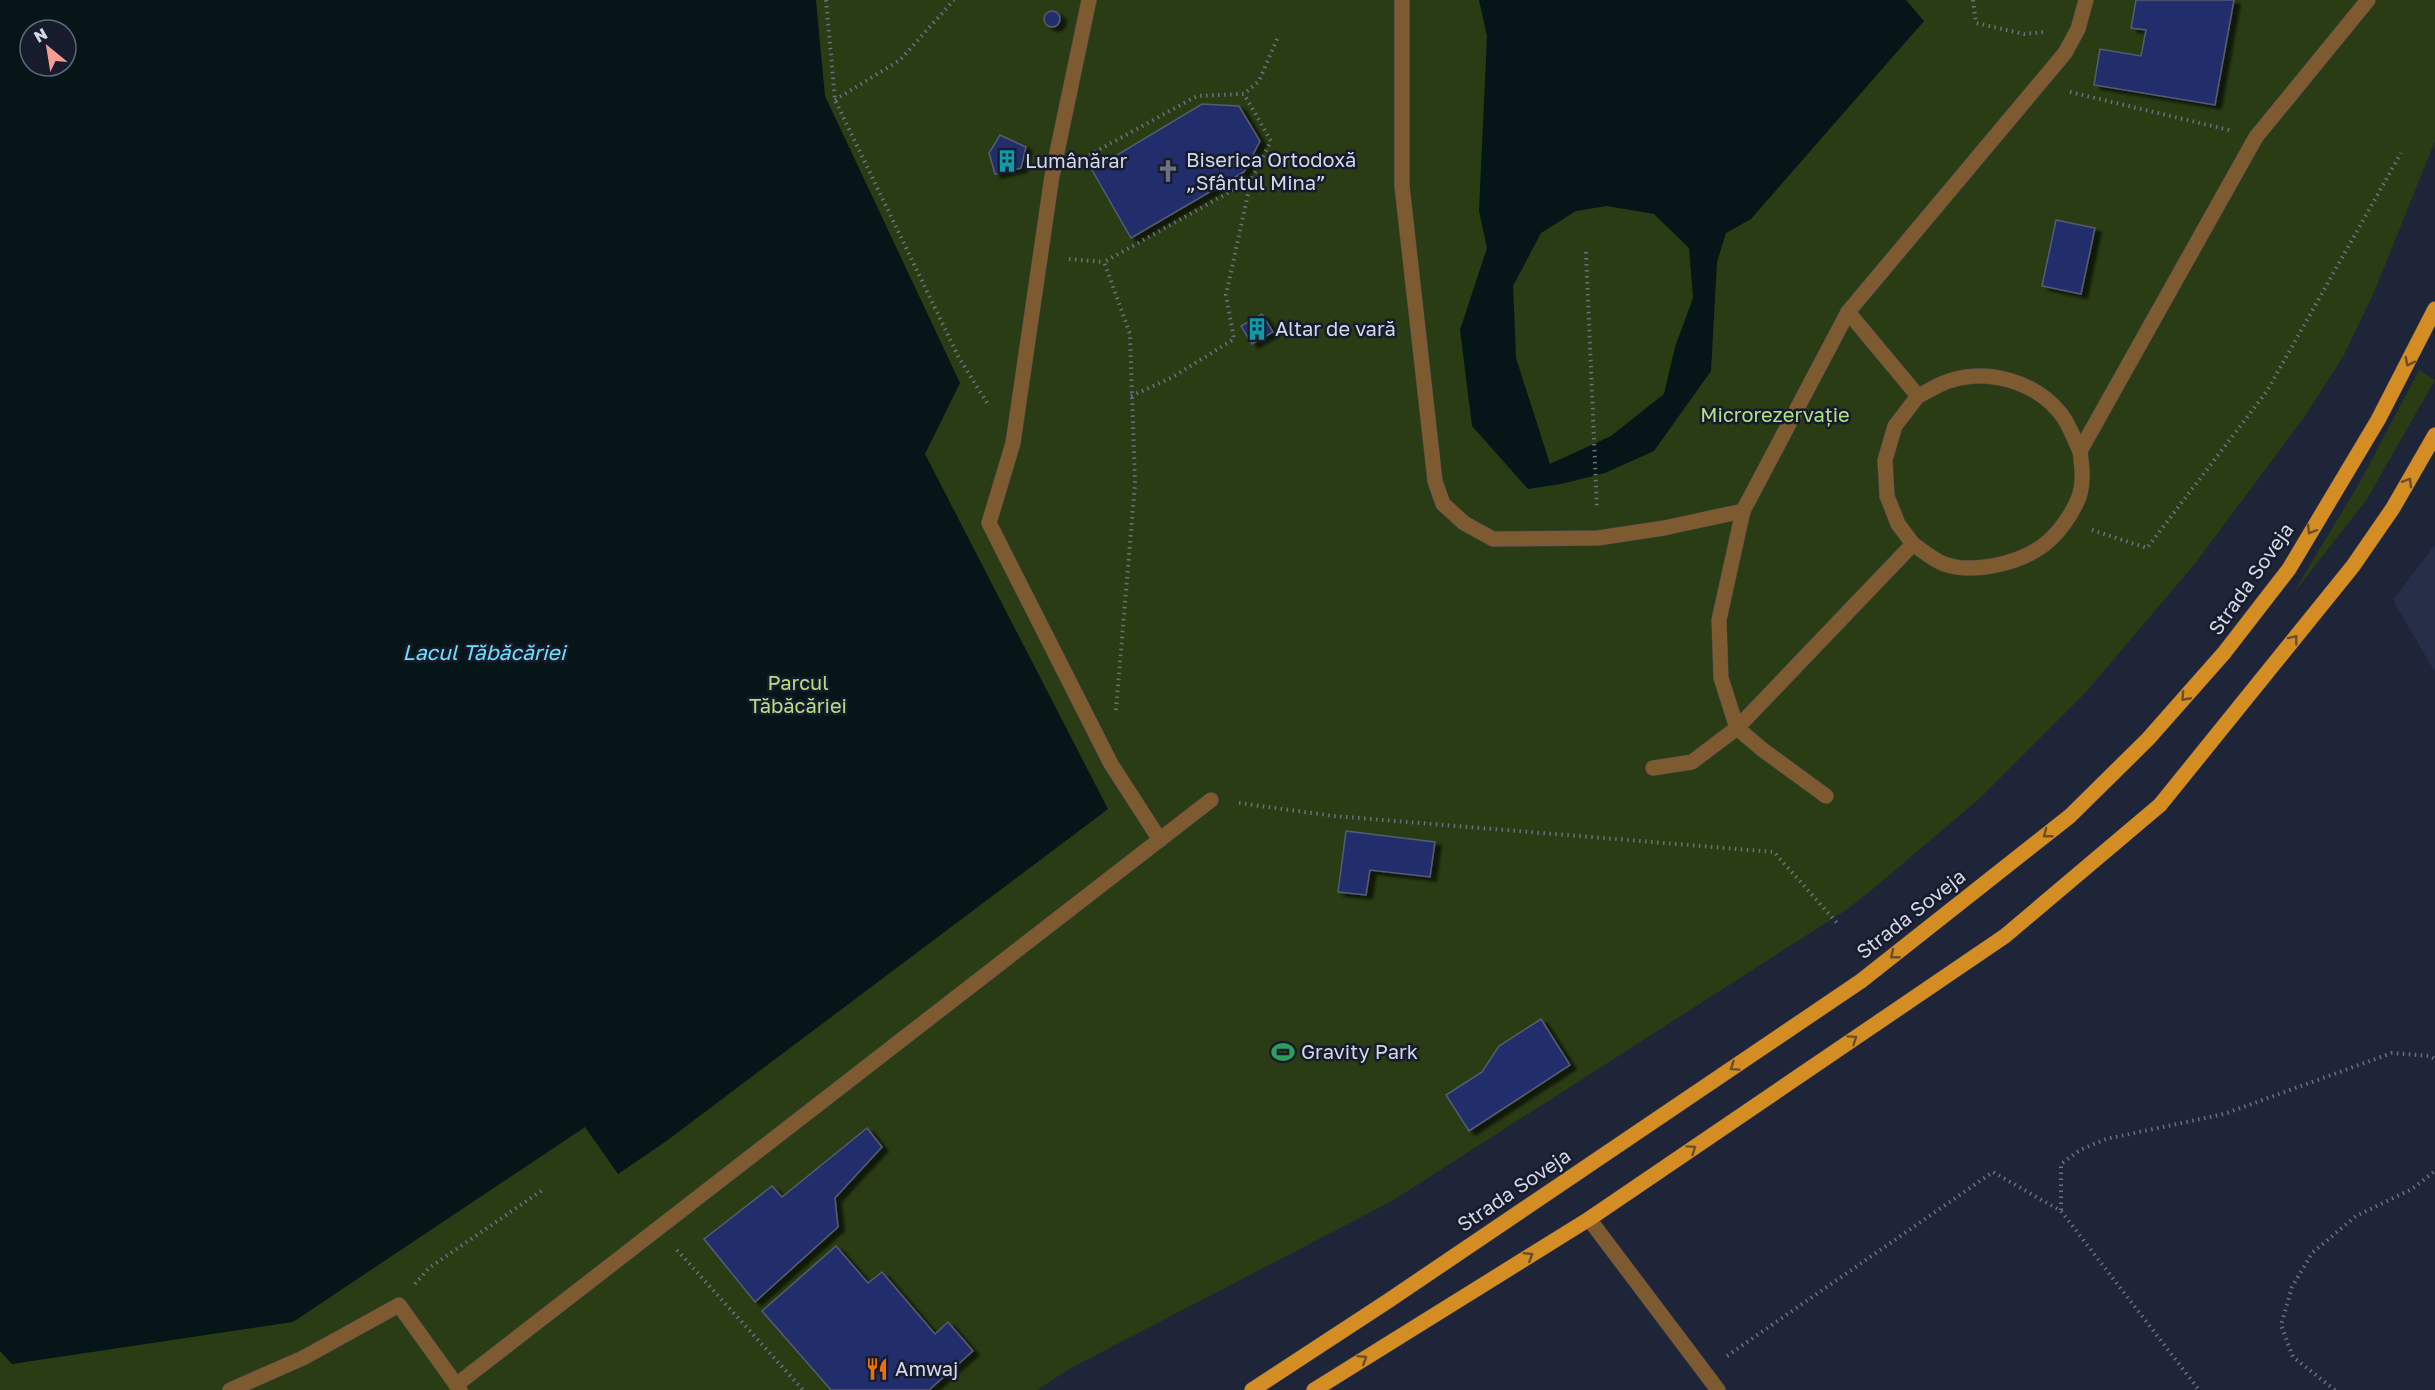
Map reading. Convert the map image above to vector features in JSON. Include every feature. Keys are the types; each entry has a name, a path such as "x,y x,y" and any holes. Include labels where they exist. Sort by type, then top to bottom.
{"main road":[{"name":"Strada Soveja","path":"1252,1390 1861,981 2070,816 2148,739 2224,653 2289,568 2378,420 2435,309"},
{"path":"1314,1390 1589,1219 2005,936 2160,805 2353,566 2393,507 2435,435"}],"street":[{"path":"1089,0 1052,176 1013,442 989,523 1111,764 1160,840"},
{"path":"1402,0 1402,186 1435,481 1443,504 1464,523 1493,539 1598,538 1664,528 1743,511"},
{"path":"1826,796 1737,728 1721,678 1719,620 1743,511 1848,312 2065,53 2078,29 2086,0"},
{"path":"2080,451 2256,137 2368,0"},
{"path":"1848,312 1918,396"},
{"path":"1978,376 2005,378 2035,390 2061,414 2080,451 2083,470 2080,495 2066,521 2041,547 2008,563 1975,568 1944,564 1913,544 1898,524 1887,496 1885,460 1895,426 1918,396 1951,380 1978,376"},
{"path":"1653,768 1692,762 1737,728 1913,544"},
{"path":"230,1390 303,1358 399,1305 458,1388 658,1229 1211,800"},
{"path":"1589,1219 1718,1390"}],"path":[{"path":"826,0 835,100 958,358 1013,442"},
{"path":"835,100 900,60 954,0"},
{"path":"1973,0 1976,23 2024,34 2078,29"},
{"path":"1052,176 1197,96 1244,94 1259,81 1277,39"},
{"path":"2038,84 2256,137"},
{"path":"1131,396 1171,378 1234,339 1226,295 1251,180 1271,141 1244,94"},
{"path":"2066,521 2147,548 2267,392 2401,153"},
{"path":"1115,717 1135,484 1130,334 1104,262 1251,180"},
{"path":"1586,252 1596,483"},
{"path":"1211,800 1334,816 1774,852 1837,923"},
{"path":"2061,1211 2061,1164 2080,1150 2106,1139 2224,1114 2392,1053 2430,1056 2435,1059"},
{"path":"2335,1390 2293,1357 2281,1325 2292,1287 2312,1253 2356,1216 2412,1189 2435,1171"},
{"path":"1704,1371 1993,1172 2061,1211 2199,1390"},
{"path":"399,1305 429,1268 544,1189"},
{"path":"658,1229 803,1390"}],"shaded area":[{"path":"2435,545 2435,672 2393,600"}],"green space":[{"name":"Parcul Tăbăcăriei","path":"0,0 2435,0 2435,141 2375,290 2344,355 2305,416 2197,561 2086,692 1980,798 1846,910 1392,1201 1069,1369 1037,1390 0,1390"},
{"path":"2419,370 2435,380 2367,499 2292,595 2360,482"}],"water":[{"name":"Lacul Tăbăcăriei","path":"0,0 816,0 825,96 960,383 925,454 1108,809 665,1142 618,1174 585,1127 293,1322 12,1364 0,1351"},
{"path":"1479,0 1906,0 1924,21 1751,219 1726,233 1717,262 1711,371 1654,451 1605,473 1561,484 1528,489 1472,426 1460,330 1487,248 1479,211 1487,36","holes":["1607,206 1654,214 1689,248 1693,298 1675,347 1664,394 1611,436 1550,464 1516,358 1513,286 1541,233 1576,211"]}],"building":[{"path":"2136,0 2234,0 2215,105 2094,85 2100,49 2141,56 2146,30 2131,28"},
{"path":"1049,11 1055,11 1060,19 1058,25 1049,27 1044,22 1044,16"},
{"name":"Biserica Ortodoxă „Sfântul Mina”","path":"1202,104 1239,106 1260,141 1244,172 1131,238 1092,170"},
{"name":"Lumânărar","path":"1000,135 1026,147 1021,168 995,174 989,153"},
{"path":"2056,220 2095,228 2081,294 2042,286"},
{"name":"Altar de vară","path":"1262,314 1273,332 1252,344 1241,326"},
{"path":"1346,831 1435,842 1430,877 1370,870 1366,895 1338,892"},
{"path":"1541,1019 1570,1065 1469,1131 1446,1095 1482,1072 1499,1046"},
{"path":"867,1128 882,1147 835,1198 838,1227 755,1302 704,1239 772,1186 782,1197"},
{"path":"836,1246 868,1283 882,1272 935,1334 948,1322 973,1351 929,1390 831,1390 762,1311"}],"place":[{"name":"Lumânărar","path":"1007,161"},
{"name":"Biserica Ortodoxă „Sfântul Mina”","path":"1168,171"},
{"name":"Altar de vară","path":"1257,329"},
{"name":"Gravity Park","path":"1283,1052"},
{"name":"Amwaj","path":"877,1369"}],"park label":[{"name":"Microrezervație","path":"1775,415"}]}
